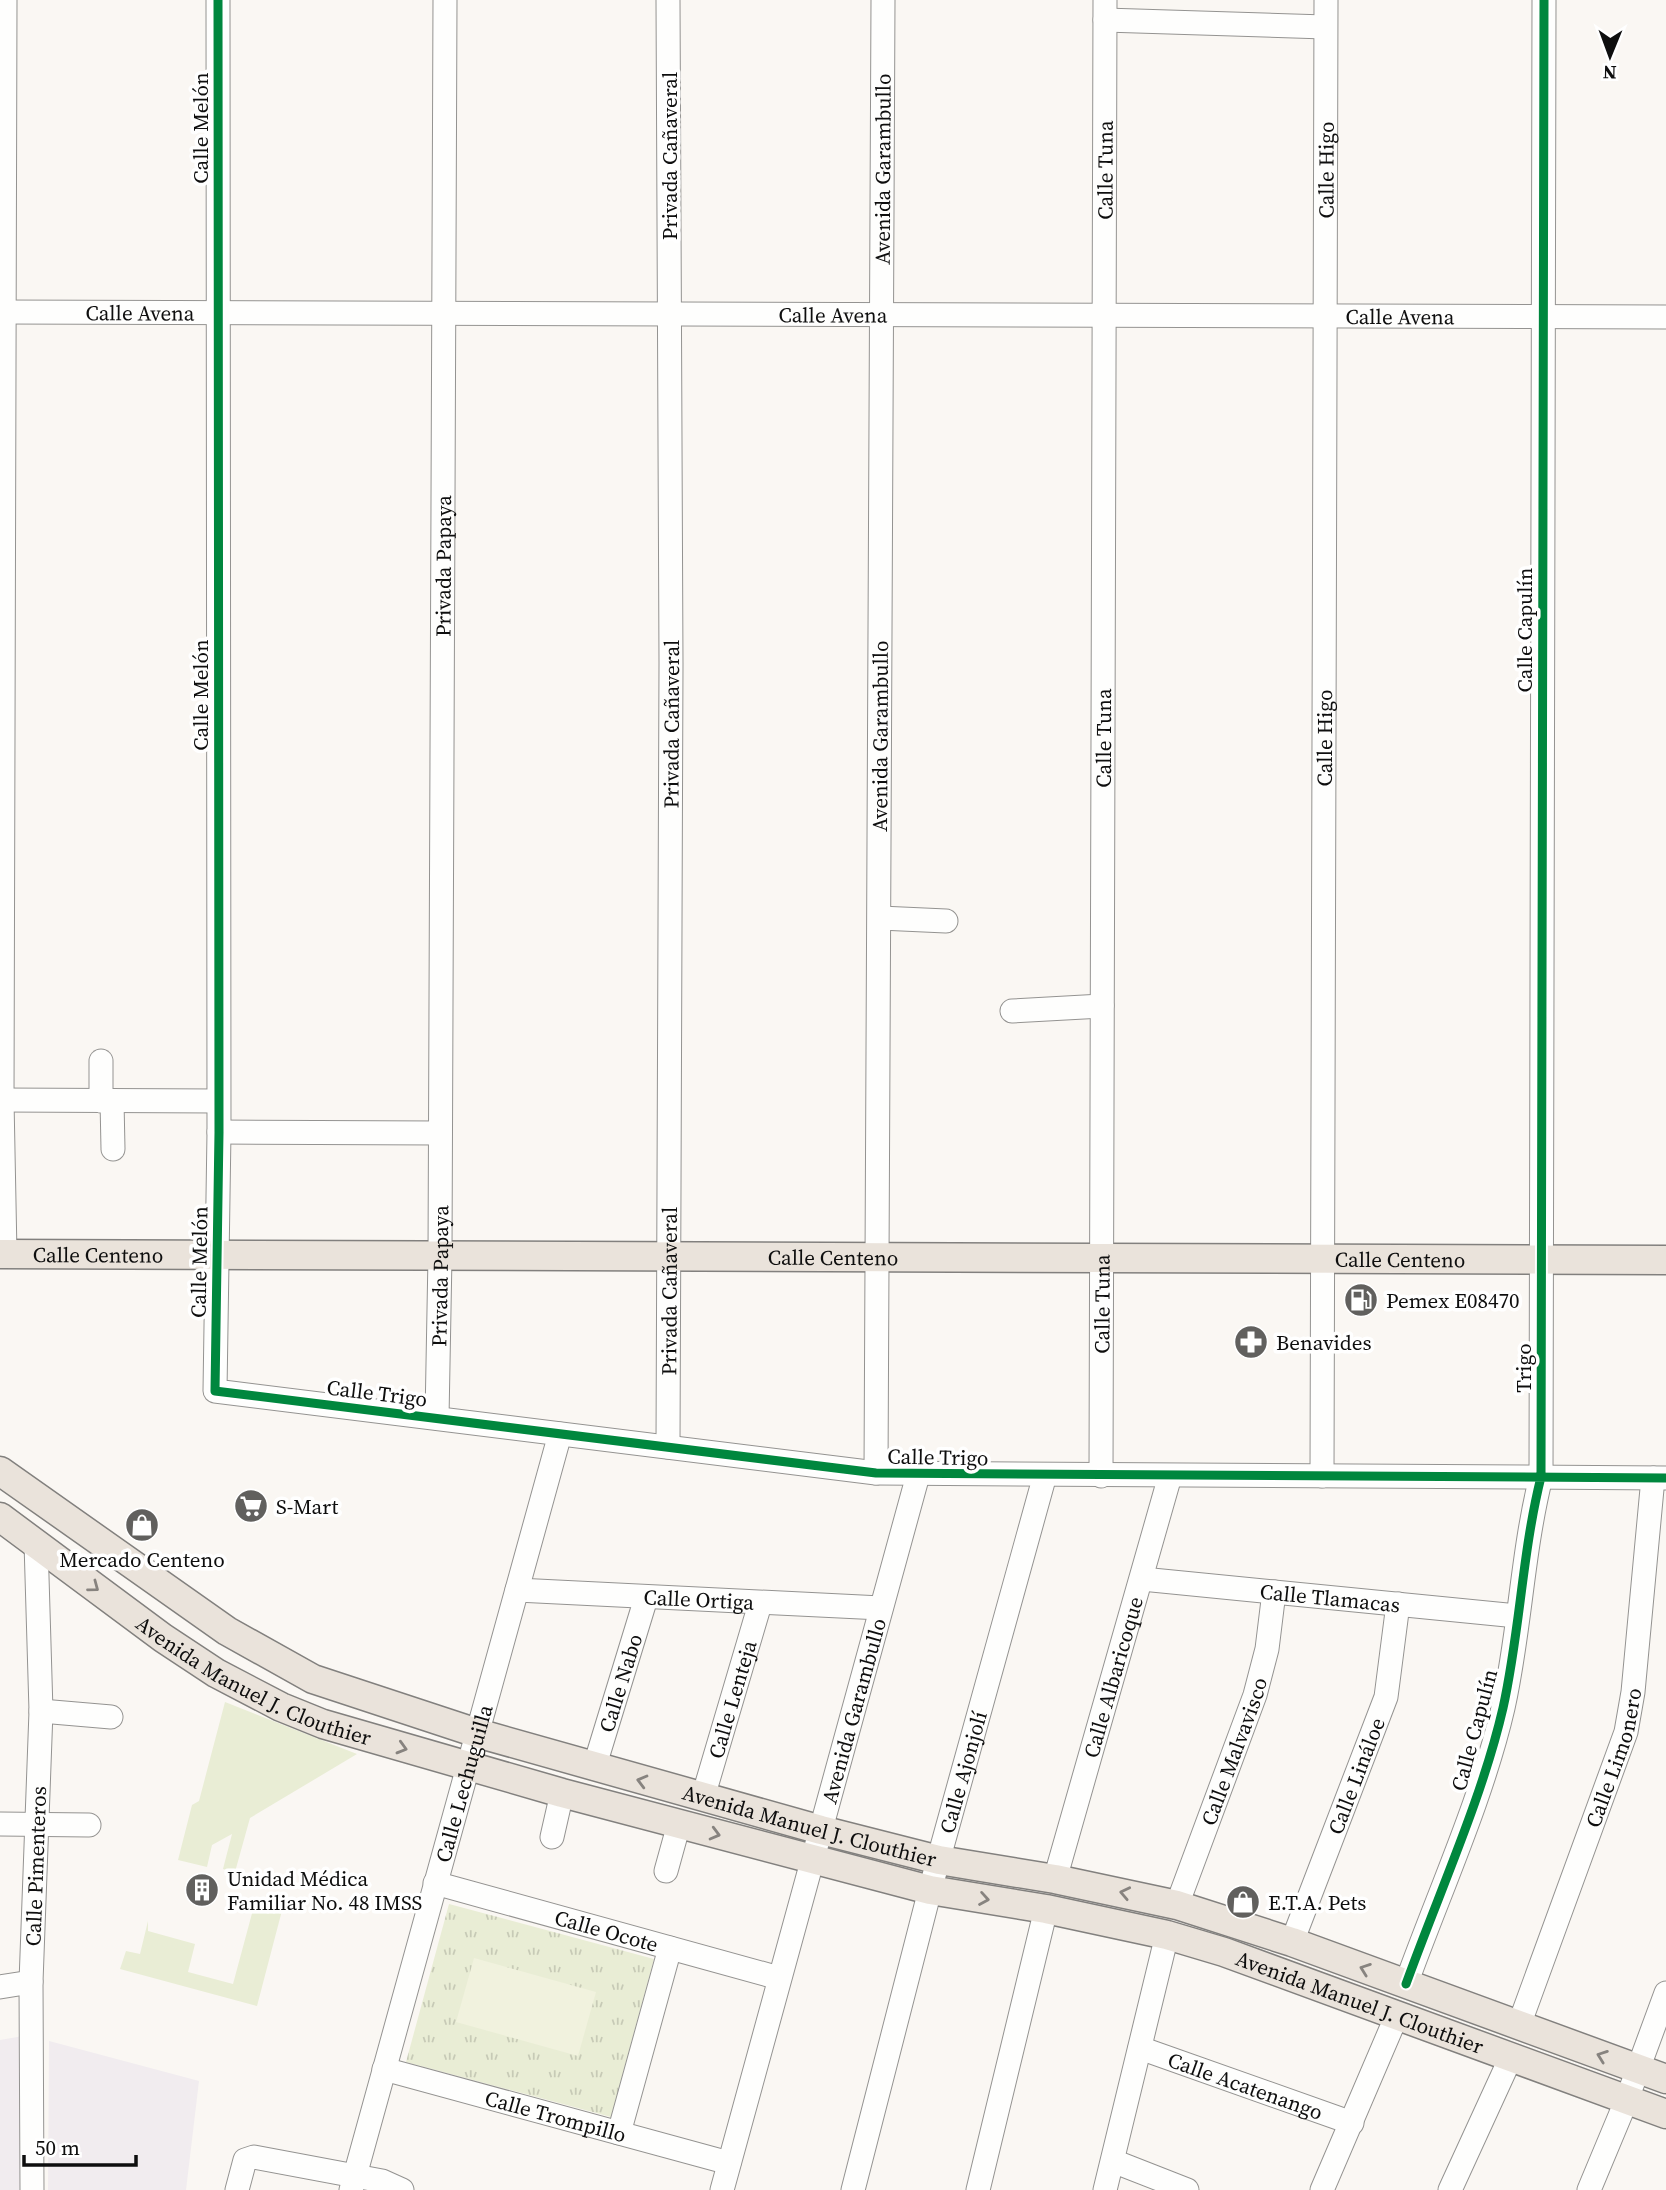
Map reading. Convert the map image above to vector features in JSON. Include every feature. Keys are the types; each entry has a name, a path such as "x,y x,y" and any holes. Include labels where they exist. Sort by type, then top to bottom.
{"main road":[{"name":"Calle Centeno","path":"2,1254 1666,1260"},
{"name":"Avenida Manuel J. Clouthier","path":"0,1471 227,1630 313,1679 594,1768 821,1830 939,1860 1055,1879 1177,1905 1292,1942 1666,2079"},
{"name":"Avenida Manuel J. Clouthier","path":"0,1517 163,1638 216,1673 281,1707 335,1727 678,1825 930,1890 1046,1909 1167,1935 1224,1952 1666,2114"}],"street":[{"name":"Calle Melón","path":"215,1391 219,1132 218,0"},
{"name":"Privada Papaya","path":"437,1418 445,0"},
{"name":"Privada Cañaveral","path":"668,0 668,1447"},
{"name":"Avenida Garambullo","path":"876,1473 880,1257 883,0"},
{"name":"Calle Higo","path":"1322,1476 1325,0"},
{"name":"Calle Capulín","path":"1541,1259 1545,0"},
{"path":"2,1254 3,5"},
{"path":"1105,10 1325,27"},
{"name":"Calle Tuna","path":"1101,1476 1105,10"},
{"name":"Calle Avena","path":"2,312 1666,317"},
{"path":"880,918 946,921"},
{"path":"1012,1011 1102,1006"},
{"path":"101,1062 113,1149"},
{"path":"1,1100 218,1101"},
{"path":"219,1132 440,1133"},
{"name":"Trigo","path":"1541,1259 1541,1478"},
{"name":"Calle Trigo","path":"215,1391 876,1473 1660,1478"},
{"name":"Calle Lechuguilla","path":"353,2183 560,1434"},
{"name":"Avenida Garambullo","path":"722,2190 918,1475"},
{"name":"Calle Ajonjolí","path":"853,2190 930,1890 1045,1475"},
{"name":"Calle Albaricoque","path":"1055,1879 1170,1476"},
{"name":"Calle Capulín","path":"1406,1984 1489,1759 1503,1707 1531,1517 1541,1478"},
{"name":"Calle Limonero","path":"1519,2025 1626,1731 1660,1478"},
{"name":"Calle Pimenteros","path":"33,2190 31,1982 41,1711 36,1543"},
{"name":"Calle Tlamacas","path":"1142,1579 1517,1616"},
{"name":"Calle Ortiga","path":"517,1590 881,1608"},
{"name":"Calle Malvavisco","path":"1177,1905 1255,1695 1267,1649 1274,1592"},
{"name":"Calle Nabo","path":"594,1768 646,1598"},
{"name":"Calle Lenteja","path":"703,1797 760,1604"},
{"name":"Calle Lináloe","path":"1292,1942 1386,1697 1398,1604"},
{"path":"41,1711 111,1717"},
{"path":"551,1837 562,1793"},
{"path":"0,1824 89,1825"},
{"path":"666,1871 678,1825"},
{"name":"Calle Ocote","path":"435,1883 779,1978"},
{"path":"978,2190 1046,1909"},
{"path":"1105,2190 1167,1935"},
{"path":"619,2133 670,1948"},
{"path":"0,1987 31,1982"},
{"path":"1589,2190 1628,2099 1666,1993"},
{"path":"1322,2190 1397,2015"},
{"name":"Calle Acatenango","path":"1140,2048 1352,2123"},
{"path":"1450,2190 1511,2057"},
{"name":"Calle Trompillo","path":"384,2069 729,2163"},
{"path":"239,2179 245,2160 254,2157 353,2183 402,2190"},
{"path":"1113,2161 1187,2190"}],"shaded area":[{"path":"23,2036 22,2190 0,2190 0,2040"},
{"path":"49,2041 199,2081 186,2190 48,2190"}],"green space":[{"path":"225,1702 357,1754 250,1818 235,1872 223,1869 232,1834 212,1845 207,1867 178,1860 192,1805 199,1801"},
{"path":"275,1896 285,1899 257,2006 120,1969 126,1951 140,1954 148,1921 148,1931 195,1944 188,1972 233,1984 254,1906 271,1910"},
{"path":"449,1904 654,1959 611,2117 406,2062"},
{"path":"474,1958 596,1992 578,2056 456,2022"}],"cycle path":[{"path":"218,0 219,1132 215,1391 876,1473 1666,1478"},
{"path":"1406,1984 1472,1812 1494,1742 1509,1679 1529,1534 1541,1477 1544,0"}],"place":[{"name":"Pemex E08470","path":"1361,1300"},
{"name":"Benavides","path":"1251,1342"},
{"name":"S-Mart","path":"251,1506"},
{"name":"Mercado Centeno","path":"142,1525"},
{"name":"Unidad Médica Familiar No. 48 IMSS","path":"202,1890"},
{"name":"E.T.A. Pets","path":"1243,1902"}]}
